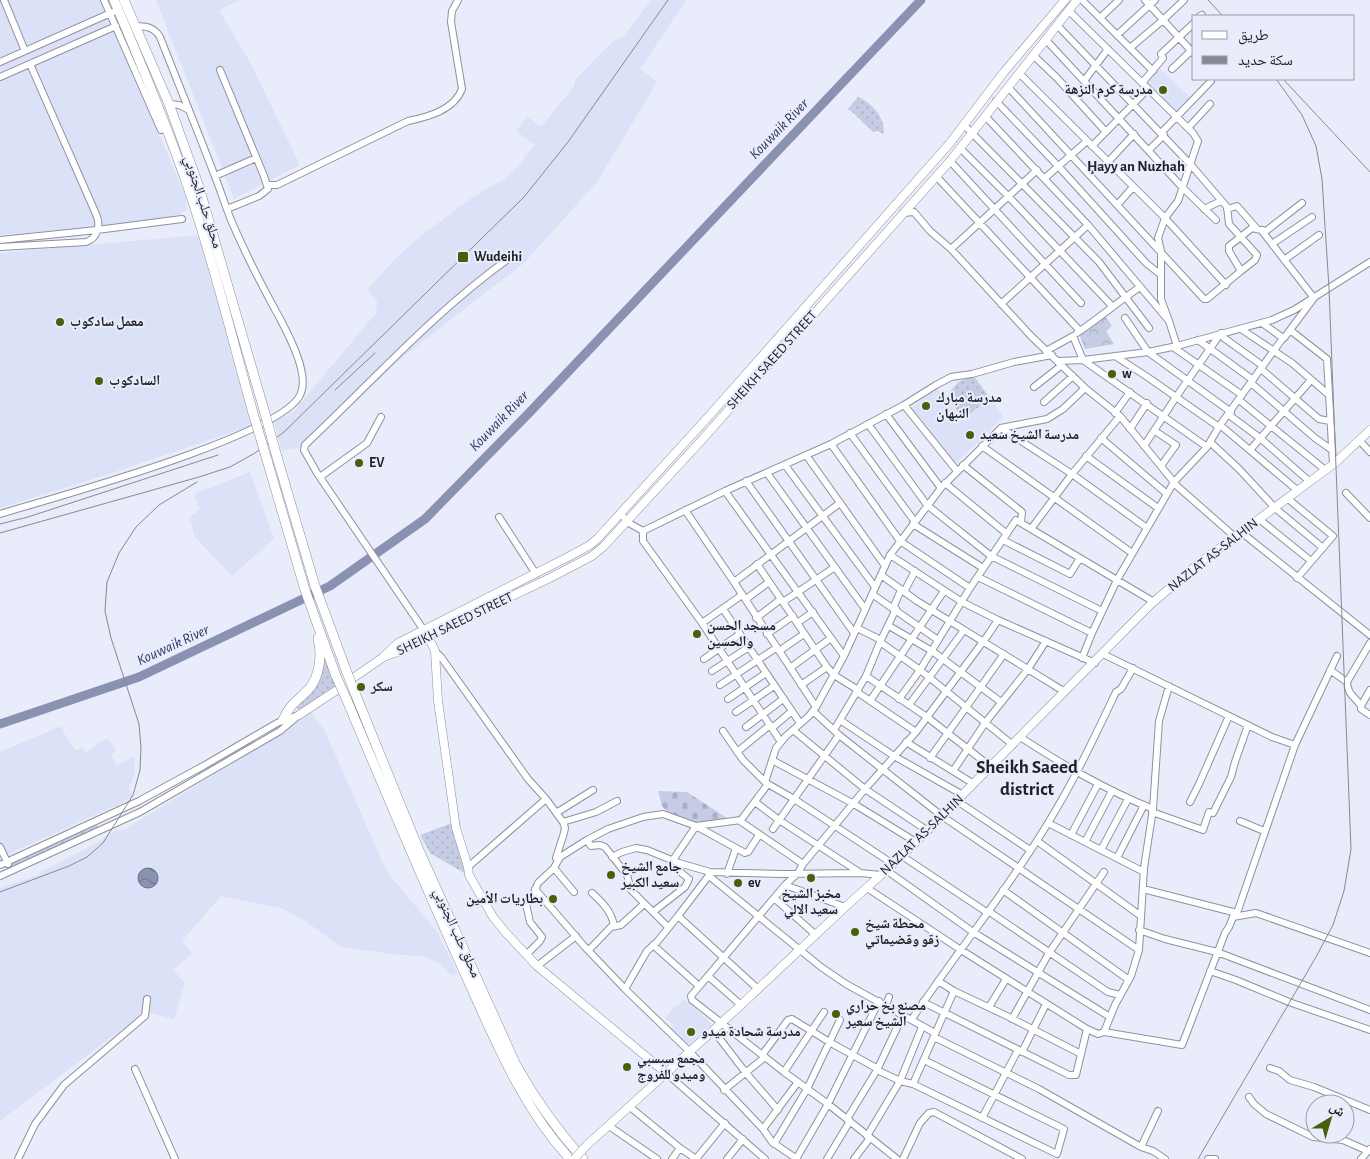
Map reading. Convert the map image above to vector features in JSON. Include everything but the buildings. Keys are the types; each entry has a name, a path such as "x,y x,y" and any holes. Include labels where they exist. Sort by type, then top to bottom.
{"highway":[{"path":"114,0 114,12 152,91 189,190 305,590 312,608 320,648 316,678 310,688 290,705 283,720"},
{"name":"محلق حلب الجنوبي","path":"124,0 169,104 200,188 315,586 355,693 418,848 516,1065 549,1117 583,1159"},
{"name":"محلق حلب الجنوبي","path":"312,608 336,676 428,894 508,1067 541,1122 572,1159"}],"main road":[{"name":"SHEIKH SAEED STREET","path":"426,632 590,545 606,530 892,211 965,126 1004,72 1065,0"},
{"name":"SHEIKH SAEED STREET","path":"356,676 382,658 398,642 426,632 550,578 592,556 611,539 950,161 1077,0"},
{"path":"892,211 901,215"},
{"name":"NAZLAT AS-SALHIN","path":"572,1159 894,864 1154,602 1198,564 1333,464 1370,430"},
{"path":"426,632 435,651 438,701 456,828 469,875 493,917 537,966 666,1073"},
{"path":"299,715 337,690"}],"street":[{"path":"4,0 25,51"},
{"path":"104,0 114,12 116,26 161,130"},
{"path":"267,185 278,185 408,121 426,117 453,104 459,98 462,89 451,22 452,11 458,0"},
{"path":"1082,0 1153,70"},
{"path":"1100,18 1119,0"},
{"path":"1130,48 1184,0"},
{"path":"1117,35 1150,2 1163,20 1192,50"},
{"path":"1069,11 1188,128 1198,141 1178,201 1165,218 1158,238 1161,251 1161,299 1175,346 1241,398 1324,470"},
{"path":"0,62 114,12"},
{"path":"1008,87 1072,154 1204,299 1207,299 1226,285 1257,258 1229,224 1227,209 1191,165 1058,25"},
{"path":"1142,83 1164,58 1161,54 1192,25"},
{"path":"0,77 116,26"},
{"path":"0,514 114,480 243,435 278,416 295,403 302,394 301,365 227,209 157,32 150,27 135,26"},
{"path":"1046,40 1182,187 1216,220"},
{"path":"1084,81 1108,49"},
{"path":"1172,69 1192,52"},
{"path":"1034,56 1057,78 1106,132"},
{"path":"1,243 86,242 93,238 99,223 30,64"},
{"path":"220,70 268,189 264,193 227,209"},
{"path":"1019,74 1165,218 1226,285"},
{"path":"1149,150 1211,81"},
{"path":"1045,178 1072,154 1106,132 1148,89"},
{"path":"996,101 1146,263 1161,275"},
{"path":"169,104 179,105 189,110"},
{"path":"1188,128 1210,104"},
{"path":"985,116 1088,225 1169,321"},
{"path":"965,126 1099,262 1149,328"},
{"path":"1108,162 1134,134"},
{"path":"960,148 1112,306"},
{"path":"215,176 256,158"},
{"path":"950,161 1082,303"},
{"path":"951,249 1037,170"},
{"path":"936,176 1080,331"},
{"path":"1118,204 1133,187"},
{"path":"1204,209 1221,201"},
{"path":"1241,271 1228,248 1252,228 1266,231 1302,203"},
{"path":"1227,209 1237,206 1272,244 1314,298"},
{"path":"901,215 914,212 930,231 951,249 1049,353 1085,388 1118,415 1174,482 1238,535 1297,578 1370,636"},
{"path":"1272,244 1312,217"},
{"path":"1,243 182,219"},
{"path":"1001,304 1088,225"},
{"path":"1284,260 1319,235"},
{"path":"426,632 320,477 304,450 305,445 440,313 508,259"},
{"path":"1034,387 1060,363 1148,352 1262,323 1294,310 1370,262"},
{"path":"643,531 746,481 831,444 952,377 972,374 1049,353 1140,287"},
{"path":"1082,658 1117,580 1174,482 1209,444 1274,350 1314,298"},
{"path":"1125,318 1148,352 1260,438 1309,481"},
{"path":"1262,323 1283,338"},
{"path":"1241,329 1292,363 1329,395"},
{"path":"1290,330 1328,359 1333,464"},
{"path":"1144,446 1221,334"},
{"path":"1221,334 1262,367 1319,419 1330,421"},
{"path":"1073,336 1083,360 1209,444 1239,469 1275,508 1323,548"},
{"path":"1198,340 1252,382 1283,412 1332,450"},
{"path":"1115,356 1220,426 1297,490"},
{"path":"1044,402 1073,376"},
{"path":"1250,450 1311,380"},
{"path":"740,821 755,802 766,783 776,748 815,709 844,656 890,555 927,505 957,471 1001,428 1047,419 1063,409 1085,388"},
{"path":"1031,529 1118,415 1130,392"},
{"path":"1130,428 1147,404"},
{"path":"904,405 957,471"},
{"path":"886,414 943,486 1005,537 1070,574 1080,558"},
{"path":"320,477 367,443 381,417"},
{"path":"868,424 927,505 991,556 1102,611"},
{"path":"1001,428 1072,474 1147,528"},
{"path":"1155,431 1176,445 1161,466"},
{"path":"850,433 914,523 983,568"},
{"path":"1101,438 1167,494"},
{"path":"1360,441 1370,452"},
{"path":"831,444 900,541 970,588"},
{"path":"982,446 1132,553"},
{"path":"806,455 885,566"},
{"path":"1086,456 1158,508"},
{"path":"785,465 875,587"},
{"path":"964,465 1022,512 1021,523"},
{"path":"767,473 865,609"},
{"path":"746,481 817,580 856,630 880,641 901,655 1013,745"},
{"path":"725,491 844,656"},
{"path":"1346,493 1370,518"},
{"path":"1287,498 1333,536 1297,578"},
{"path":"734,582 840,503"},
{"path":"685,510 744,597 815,709 837,732 942,816 1139,950"},
{"path":"621,513 627,522 643,531"},
{"path":"499,517 536,574"},
{"path":"1259,519 1311,561"},
{"path":"899,699 932,652 970,588 1016,520 1154,602"},
{"path":"643,531 642,541 702,623 781,742"},
{"path":"890,555 962,602 1095,663"},
{"path":"757,564 826,667 834,675 916,732"},
{"path":"756,618 835,567"},
{"path":"772,829 823,756 837,732 840,720 866,676 880,641 889,626 902,591 915,571"},
{"path":"880,575 931,610 1065,692"},
{"path":"978,576 1092,633"},
{"path":"702,623 769,582"},
{"path":"870,700 944,591"},
{"path":"872,594 938,640"},
{"path":"723,609 800,724"},
{"path":"797,623 813,612"},
{"path":"767,634 793,616"},
{"path":"897,1159 721,1023 692,1000 691,996 758,916 798,873 803,864 865,789 916,732 998,620"},
{"path":"889,626 943,659 1001,702"},
{"path":"909,705 964,630"},
{"path":"704,659 740,634"},
{"path":"720,686 736,674 804,634"},
{"path":"790,668 832,638"},
{"path":"953,772 985,723 1028,669 1046,641"},
{"path":"1370,643 1347,682 1348,690 1361,706 1360,709 1370,715"},
{"path":"712,671 749,647"},
{"path":"435,651 528,779 563,822 565,828 554,868 538,883 525,906 530,922 542,939 526,954"},
{"path":"930,758 1004,654"},
{"path":"1103,654 1248,726 1294,745"},
{"path":"867,888 1087,1030 1098,1034 1104,1032 1182,1045 1217,952 1235,915 1294,745 1308,720 1337,656"},
{"path":"801,685 826,667"},
{"path":"912,1019 1048,823 1076,773 1116,692 1121,689 1133,668"},
{"path":"1330,670 1347,682"},
{"path":"728,699 766,673"},
{"path":"866,676 927,717 991,767"},
{"path":"736,712 774,686"},
{"path":"1104,1032 1120,995 1129,980 1139,950 1144,872 1153,811 1159,721 1169,686"},
{"path":"1361,706 1370,690"},
{"path":"746,727 783,699"},
{"path":"737,752 754,737 792,711"},
{"path":"3,863 137,802 283,720 299,715"},
{"path":"0,876 140,812 280,731 299,715"},
{"path":"1190,802 1229,716"},
{"path":"840,720 960,798 1030,850"},
{"path":"1020,737 1076,773 1153,811 1203,830 1231,777 1248,726"},
{"path":"793,730 865,789 928,831"},
{"path":"723,731 750,769 766,783 894,864"},
{"path":"906,742 974,784"},
{"path":"772,760 854,804 916,842"},
{"path":"1071,835 1098,784"},
{"path":"556,813 593,790"},
{"path":"1085,842 1112,790"},
{"path":"1101,850 1128,798"},
{"path":"468,868 546,799"},
{"path":"563,822 596,812 617,801"},
{"path":"755,802 860,873"},
{"path":"1117,858 1144,805"},
{"path":"557,860 587,840 608,829 643,817 663,814 696,826 746,853 759,835"},
{"path":"696,826 740,821 803,864"},
{"path":"1240,821 1264,831"},
{"path":"1048,823 1144,872"},
{"path":"653,912 685,887 689,879 679,871 676,862 696,826"},
{"path":"587,840 591,846 600,845 605,848 627,876 631,890 668,927"},
{"path":"1036,841 1141,916"},
{"path":"0,847 3,863 11,871"},
{"path":"612,858 622,852 636,848 647,850 709,874 884,873 973,932 1110,1017"},
{"path":"727,874 736,848"},
{"path":"902,856 1108,992 1120,995"},
{"path":"554,868 574,892"},
{"path":"1012,1019 1049,953 1104,872"},
{"path":"625,989 647,951 678,916 709,874"},
{"path":"709,874 800,950 846,984 912,1019 934,1035 1165,1159"},
{"path":"786,885 845,907"},
{"path":"685,887 694,895"},
{"path":"535,889 588,950 690,1052 763,1129 774,1144 797,1159 853,1056 879,1001"},
{"path":"1143,889 1235,915 1256,913 1370,953"},
{"path":"1003,890 1129,980"},
{"path":"592,893 610,914 614,926"},
{"path":"774,898 816,934"},
{"path":"588,950 614,926 621,925 644,904"},
{"path":"678,916 758,989"},
{"path":"1139,930 1165,939 1217,952 1370,1010"},
{"path":"537,966 576,936"},
{"path":"653,945 699,986"},
{"path":"1210,972 1370,1030"},
{"path":"708,976 741,1005"},
{"path":"989,1007 1006,979"},
{"path":"938,981 954,991 1034,1029 1081,1054"},
{"path":"913,1084 954,991"},
{"path":"886,1005 889,997"},
{"path":"18,1159 35,1124 64,1085 145,1016 147,999"},
{"path":"923,1002 1069,1075 1076,1075 1087,1030"},
{"path":"982,1118 1006,1072 1034,1029 1046,1004"},
{"path":"784,1072 824,1012"},
{"path":"827,1159 878,1069 903,1015"},
{"path":"724,1090 764,1056 790,1019 900,1082 913,1084 1056,1154 1064,1129 924,1060"},
{"path":"774,1144 807,1089 831,1043 840,1020"},
{"path":"854,1159 900,1082 922,1027"},
{"path":"712,1030 778,1110"},
{"path":"1270,1068 1280,1071 1290,1080 1314,1087 1370,1110"},
{"path":"135,1069 175,1159"},
{"path":"666,1073 765,1159"},
{"path":"763,1129 798,1082"},
{"path":"1249,1097 1266,1114 1313,1137 1343,1140 1369,1150 1361,1159"},
{"path":"630,1107 696,1159 725,1123"},
{"path":"1141,1147 1158,1111"},
{"path":"902,1159 920,1124 928,1113 934,1112 1022,1159"},
{"path":"609,1126 657,1159"},
{"path":"727,1159 742,1139"},
{"path":"672,1159 680,1148"},
{"path":"1208,1159 1215,1159"}],"shaded area":[{"path":"0,0 101,0 186,197 186,210 169,221 0,235"},
{"path":"156,0 239,0 219,10 251,64 300,165 234,199"},
{"path":"651,0 686,0 640,69 657,82 597,182 524,263 404,356 309,446 282,451 274,422 294,411 376,313 377,301 367,290 394,260 417,239 473,197 504,179 523,161 524,157 535,145 516,131 527,116 541,127 575,85 575,80 612,42 623,37"},
{"path":"1159,68 1192,99 1177,114 1144,83"},
{"path":"198,235 253,425 109,474 0,508 0,253"},
{"path":"936,387 964,421 990,398 1004,417 955,464 911,409"},
{"path":"250,472 274,539 232,576 195,537 189,518 200,509 194,494"},
{"path":"310,712 324,729 387,872 438,933 458,974 451,975 438,962 423,956 341,947 304,920 281,908 221,896 182,941 192,954 173,970 185,983 174,1019 145,1012 0,1121 0,888 41,874 41,872 102,840 116,830 124,830 283,732"},
{"path":"71,722 62,727 76,751 82,747 86,752 108,739 115,748 111,756 117,765 135,756 134,775 129,789 133,796 116,807 0,858 0,752"},
{"path":"684,999 712,1024 688,1047 670,1029 674,1025 665,1018 675,1005 677,1007"}],"green space":[{"path":"858,97 863,99 877,112 883,123 883,134 878,131 873,132 850,110 847,110"},
{"path":"1105,316 1112,326 1106,331 1114,344 1085,349 1079,334"},
{"path":"974,376 990,398 964,419 946,397 958,382"},
{"path":"324,648 336,685 299,710 297,708 316,686"},
{"path":"658,791 687,792 730,820 693,824 669,814 662,806"},
{"path":"452,823 466,874 430,853 420,835"},
{"path":"97,824 98,828 11,867 10,863"}],"water":[{"path":"148,868 155,871 158,878 155,885 148,888 141,885 138,878 141,871"}],"waterway":[{"name":"Kouwaik River","path":"0,724 139,677 330,586 425,519 528,414 921,0"}],"railway":[{"path":"0,533 230,467 255,453 284,432 524,197 568,142 668,0"},
{"path":"1208,0 1222,15"},
{"path":"1198,1159 1333,925 1344,891 1351,849 1329,288 1322,179 1316,146 1302,115 1277,80"},
{"path":"1284,80 1370,172"},
{"path":"335,390 375,353"},
{"path":"0,524 28,517 218,455"},
{"path":"0,892 69,866 87,857 103,843 133,795 140,770 139,724 111,638 105,611 107,582 119,553 136,527 159,505 197,482"}],"place":[{"name":"مدرسة كرم النزهة","path":"1163,90"},
{"name":"Wudeihi","path":"463,257"},
{"name":"معمل سادكوب","path":"60,322"},
{"name":"w","path":"1112,374"},
{"name":"السادكوب","path":"99,381"},
{"name":"مدرسة مبارك النبهان","path":"926,406"},
{"name":"مدرسة الشيخ سعيد","path":"970,435"},
{"name":"EV","path":"359,463"},
{"name":"مسجد الحسن والحسين","path":"697,634"},
{"name":"سكر","path":"361,687"},
{"name":"جامع الشيخ سعيد الكبير","path":"611,875"},
{"name":"مخبز الشيخ سعيد الالي","path":"811,878"},
{"name":"ev","path":"738,883"},
{"name":"بطاريات الأمين","path":"553,899"},
{"name":"محطة شيخ زقو وقضيماتي","path":"855,932"},
{"name":"مصنع بخ حراري الشيخ سعير","path":"836,1014"},
{"name":"مدرسة شحادة ميدو","path":"691,1032"},
{"name":"مجمع سبسبي وميدو للفروج","path":"627,1067"}],"district":[{"name":"Ḩayy an Nuzhah","path":"1136,166"},
{"name":"Sheikh Saeed district","path":"1027,778"}]}
